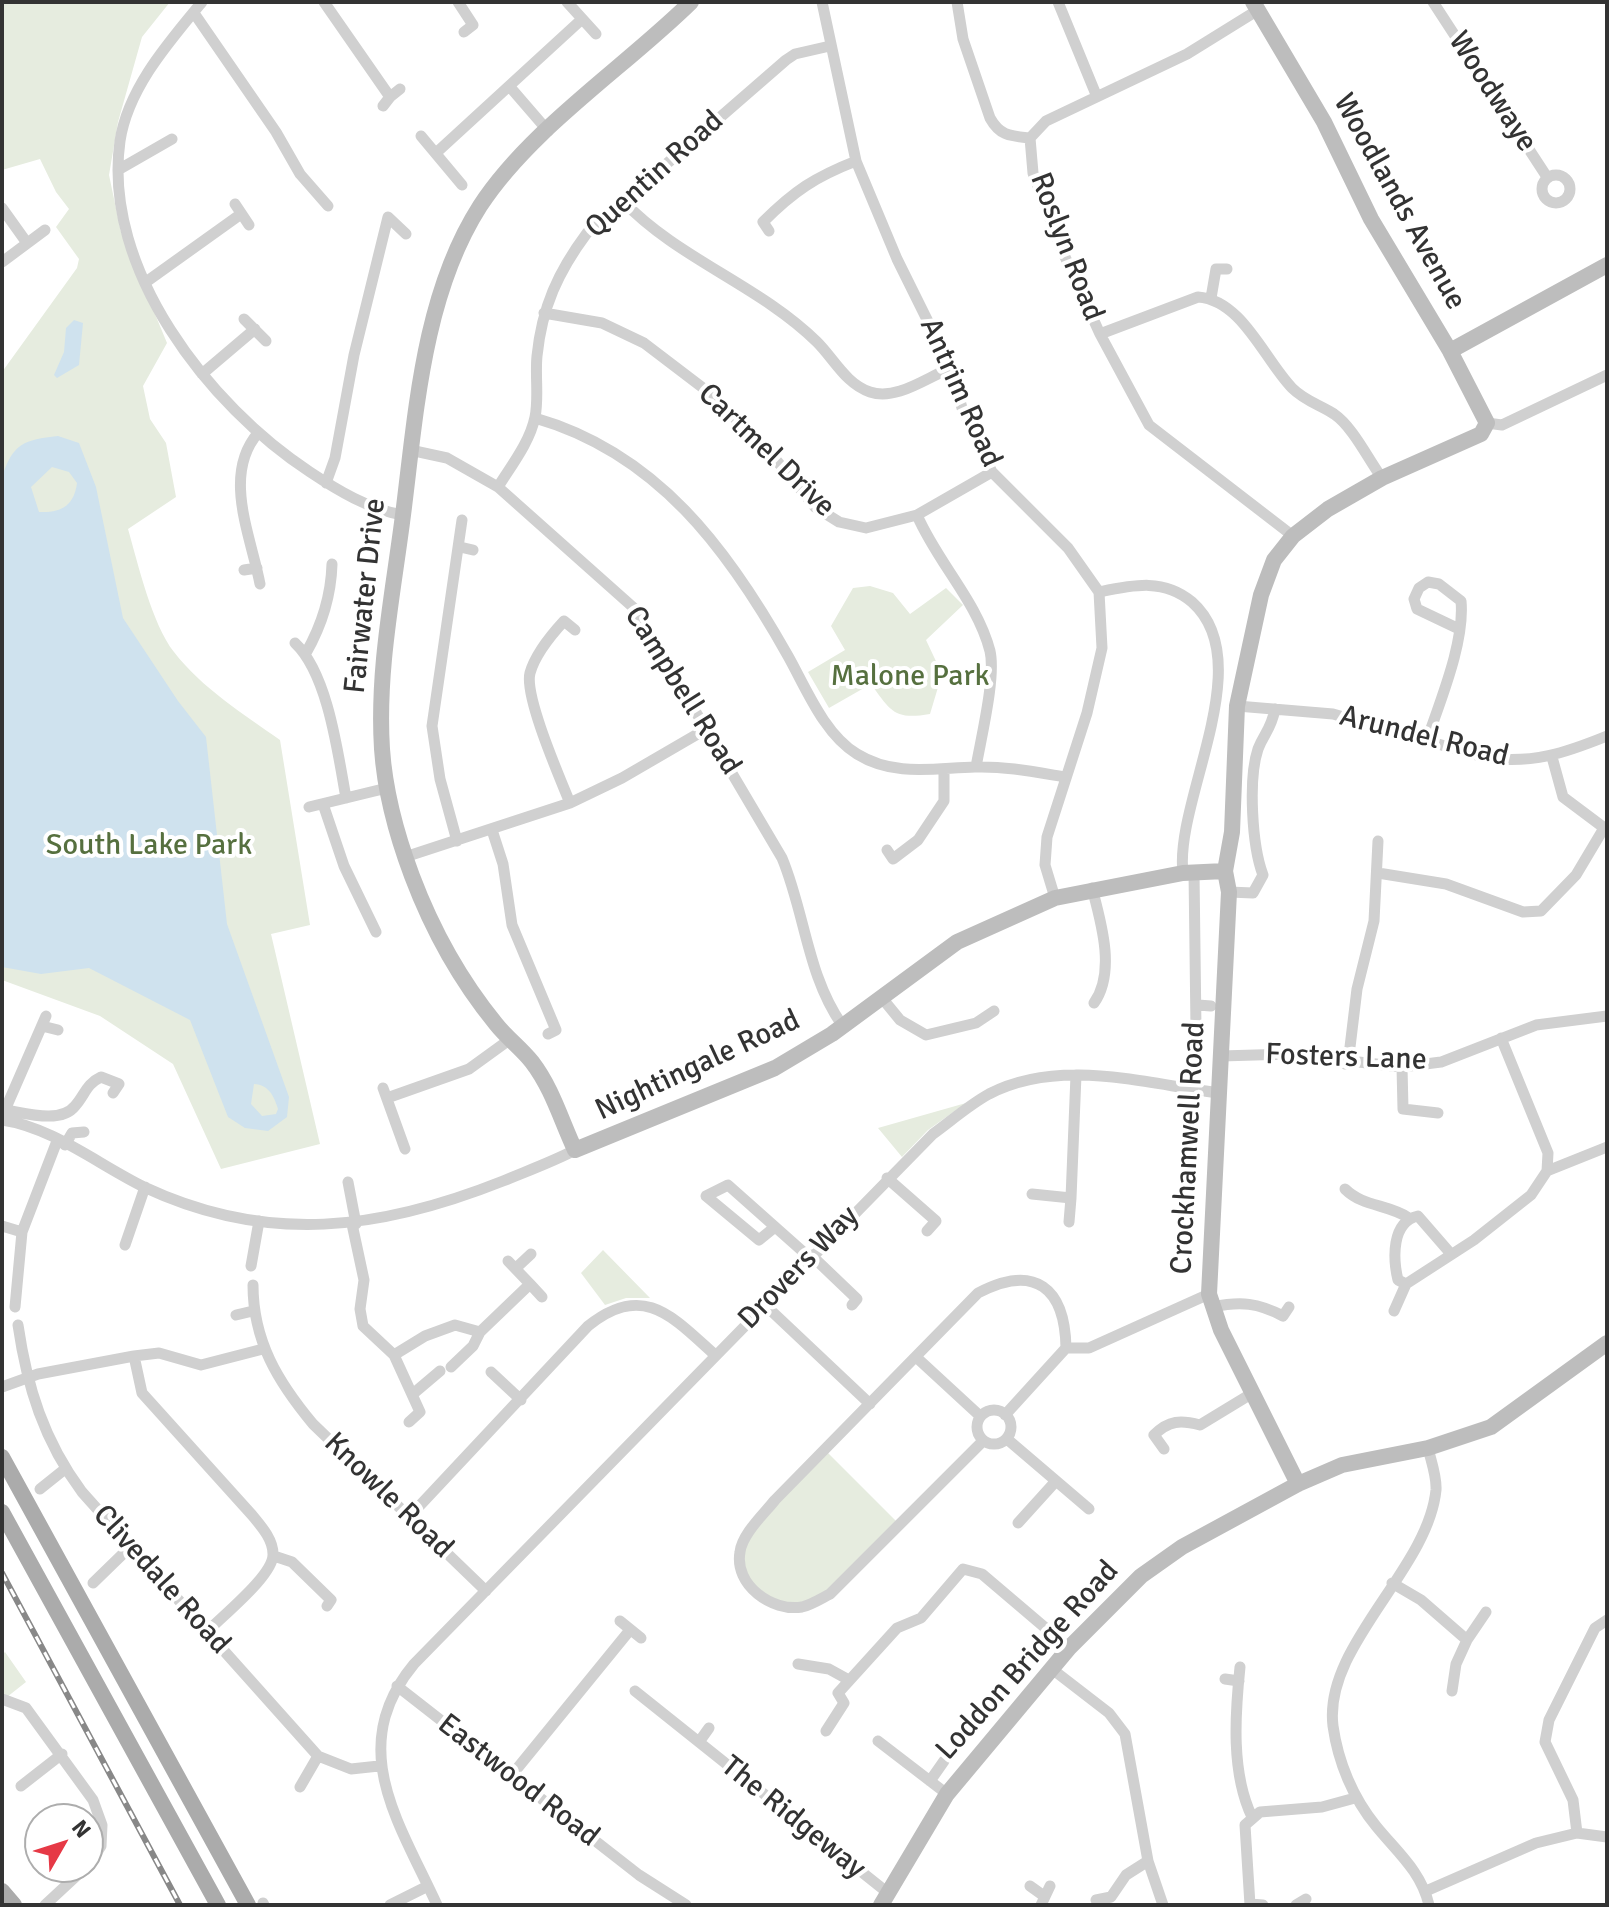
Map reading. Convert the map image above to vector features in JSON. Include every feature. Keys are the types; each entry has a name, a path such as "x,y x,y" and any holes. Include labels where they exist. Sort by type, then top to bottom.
{"main road":[{"path":"2,1457 258,1904"},
{"path":"2,1512 218,1905"},
{"path":"2,1891 14,1905"}],"street":[{"path":"202,2 147,74 129,108 118,170 127,232 146,282 168,325 202,374 258,433 326,483 363,502 403,515"},
{"path":"324,2 391,97"},
{"path":"458,2 473,25"},
{"path":"567,2 596,34"},
{"name":"Fairwater Drive","path":"575,1150 550,1091 532,1062 509,1040 474,994 436,931 405,857 387,788 381,683 410,450 431,334 446,278 465,233 500,179 548,131 691,2"},
{"name":"Antrim Road","path":"822,2 856,161 897,259 951,368 962,408 992,472 1068,548 1099,592"},
{"path":"957,2 963,39 990,118 997,130 1006,136 1030,138"},
{"path":"1058,2 1097,97"},
{"name":"Woodwaye","path":"1437,4 1547,177"},
{"name":"Roslyn Road","path":"1256,6 1187,54 1046,121 1030,138 1033,173 1100,334 1149,425 1293,536"},
{"name":"Woodlands Avenue","path":"1256,6 1324,122 1371,219 1450,351 1486,427"},
{"path":"194,13 328,206"},
{"path":"436,153 581,20"},
{"name":"Quentin Road","path":"498,487 521,450 535,418 537,355 544,313 561,267 587,233 786,60 795,54 830,46"},
{"path":"510,87 548,131"},
{"path":"421,136 462,185"},
{"path":"118,170 158,141 172,139"},
{"path":"762,228 817,176 856,161"},
{"path":"623,201 650,229 749,290 816,341 845,376 871,392 899,393 951,368"},
{"path":"2,208 27,243"},
{"path":"146,282 238,209 249,225"},
{"name":"Fairwater Drive","path":"326,483 335,458 354,355 388,217 406,234"},
{"path":"2,262 45,230"},
{"path":"1450,351 1607,265"},
{"path":"1211,298 1217,268"},
{"path":"1100,334 1198,297 1211,298 1227,307 1292,388 1307,401 1336,415 1382,478"},
{"name":"Cartmel Drive","path":"544,313 602,323 644,343 707,391 772,455 815,507 839,522 866,528 917,515 992,472"},
{"path":"244,319 266,341"},
{"path":"202,374 255,329"},
{"name":"Crockhamwell Road","path":"1298,1484 1251,1394 1211,1301 1229,892 1225,871 1232,832 1237,706 1261,595 1274,560 1293,536 1328,509 1382,478 1486,427 1502,425 1607,375"},
{"path":"535,418 578,430 638,466 683,507 750,589 829,727 857,754 908,772 976,767 1065,777"},
{"path":"258,433 243,454 240,470 250,569 260,584"},
{"name":"Campbell Road","path":"410,450 447,458 498,487 635,609 782,858 797,893 819,983 842,1025"},
{"path":"917,515 928,540 968,601 991,653 976,767"},
{"path":"457,841 440,779 432,726 438,668 462,520"},
{"path":"460,547 473,550"},
{"path":"306,653 321,627 331,585 332,564"},
{"path":"1427,740 1459,629 1461,601 1439,584 1428,582 1419,588 1414,599 1417,609 1459,629"},
{"path":"1055,898 1045,865 1047,837 1087,713 1102,648 1099,592 1140,583 1178,590 1204,614 1214,641 1217,704 1183,837 1198,1005 1196,1029"},
{"path":"570,803 540,728 529,674 560,617 575,630"},
{"path":"295,643 306,653 328,713 346,798"},
{"name":"Arundel Road","path":"1237,706 1333,714 1487,758 1512,761 1552,757 1607,736"},
{"path":"1229,892 1253,893 1263,875 1255,855 1254,768 1259,747 1272,729 1275,709"},
{"path":"405,857 570,803 622,778 708,728"},
{"path":"1378,873 1446,884 1523,912 1541,911 1576,875 1606,829 1563,797 1552,757"},
{"path":"893,859 918,840 944,801 944,770"},
{"path":"309,807 387,788"},
{"path":"323,804 363,918 376,932"},
{"path":"492,830 503,864 512,925 556,1030 548,1034"},
{"path":"1345,1064 1357,989 1374,921 1378,840"},
{"name":"Nightingale Road","path":"3,1113 145,1187 181,1202 259,1221 354,1224 458,1199 775,1068 882,998 957,942 1055,898 1092,888 1188,872 1225,871"},
{"path":"1092,888 1105,941 1101,1000"},
{"path":"882,998 900,1020 926,1035 976,1023 988,1012"},
{"path":"1198,1005 1211,1006"},
{"name":"Fosters Lane","path":"1221,1056 1289,1054 1345,1064 1402,1067 1441,1062 1536,1025 1607,1016"},
{"path":"58,1030 44,1021 3,1113 64,1115 74,1109 91,1082 101,1077 120,1084"},
{"path":"1394,1311 1406,1284 1511,1212 1531,1195 1547,1171 1548,1153 1501,1038"},
{"path":"405,1149 385,1093 469,1069 509,1040"},
{"path":"1402,1067 1398,1111 1438,1113"},
{"path":"1069,1222 1076,1075"},
{"name":"Drovers Way","path":"379,1766 382,1718 397,1686 714,1354 933,1134 989,1094 1036,1077 1076,1075 1127,1078 1220,1093"},
{"path":"15,1307 22,1232 61,1143 72,1133 84,1132"},
{"path":"1547,1171 1607,1147"},
{"path":"887,1178 936,1221 927,1231"},
{"path":"348,1182 364,1280 360,1309 363,1326 394,1355 397,1367 414,1393 420,1412 409,1422"},
{"path":"775,1227 759,1240 705,1196 728,1185 857,1299"},
{"path":"125,1245 125,1231 145,1187"},
{"path":"1345,1189 1357,1201 1394,1208 1409,1218"},
{"path":"1032,1194 1071,1198"},
{"path":"1406,1284 1398,1280 1392,1258 1400,1230 1409,1218 1418,1216 1451,1254"},
{"path":"251,1266 259,1221"},
{"path":"2,1226 22,1232"},
{"path":"531,1254 512,1265 542,1297"},
{"path":"983,1441 830,1594 803,1607 779,1607 756,1595 744,1575 739,1552 775,1500 978,1293 1003,1280 1034,1282 1057,1297 1066,1321 1066,1348 1005,1415"},
{"path":"414,1393 449,1369 473,1346 480,1332 530,1284"},
{"name":"Knowle Road","path":"253,1285 253,1311 263,1349 292,1399 313,1424 486,1591"},
{"path":"1066,1348 1089,1348 1211,1301 1261,1305 1284,1316"},
{"path":"764,1304 870,1404"},
{"path":"410,1516 588,1326 607,1311 648,1305 667,1312 714,1354"},
{"path":"236,1315 253,1311"},
{"name":"Clivedale Road","path":"18,1325 37,1413 65,1469 129,1548 318,1756 351,1769 379,1766"},
{"path":"394,1355 425,1336 455,1325 480,1332"},
{"name":"Loddon Bridge Road","path":"884,1899 947,1794 1069,1648 1141,1576 1182,1547 1298,1484 1342,1465 1428,1448 1491,1427 1607,1343"},
{"path":"2,1387 27,1378 134,1356 159,1353 201,1365 263,1349"},
{"path":"134,1356 142,1393 269,1536 274,1556 266,1573 207,1632"},
{"path":"916,1357 980,1416"},
{"path":"491,1372 521,1400"},
{"path":"1164,1449 1154,1435 1164,1425 1176,1421 1197,1430 1251,1394"},
{"path":"992,1410 1005,1415 1011,1426 1007,1439 994,1445 983,1441 976,1428 980,1416 992,1410"},
{"path":"1007,1439 1089,1509"},
{"path":"1428,1448 1435,1477 1433,1502 1423,1537 1392,1583 1334,1690 1333,1725 1355,1798 1412,1865 1426,1891 1429,1905"},
{"path":"40,1489 65,1469"},
{"path":"1018,1523 1056,1481"},
{"path":"93,1583 129,1548"},
{"path":"274,1556 292,1562 331,1600"},
{"path":"826,1731 844,1703 838,1693 897,1628 921,1618 963,1569 982,1574 1069,1648"},
{"path":"1392,1583 1421,1600 1467,1640"},
{"path":"1452,1691 1456,1664 1467,1640 1486,1612"},
{"path":"1577,1833 1573,1800 1545,1742 1549,1720 1588,1640 1595,1628 1607,1620"},
{"path":"620,1621 641,1638"},
{"path":"511,1776 630,1630"},
{"path":"798,1664 829,1669 849,1680"},
{"path":"1240,1667 1238,1772 1242,1797 1252,1817"},
{"path":"1052,1669 1109,1713 1125,1734 1148,1861 1163,1905"},
{"path":"1225,1679 1239,1681"},
{"name":"Eastwood Road","path":"397,1686 639,1875 686,1905"},
{"name":"The Ridgeway","path":"635,1691 884,1899"},
{"path":"3,1701 26,1708 62,1754 94,1803"},
{"name":"The Ridgeway","path":"699,1742 709,1728"},
{"path":"878,1741 894,1746 947,1794"},
{"path":"21,1786 62,1754"},
{"path":"300,1787 318,1756"},
{"path":"930,1781 944,1761"},
{"path":"379,1766 437,1905"},
{"path":"1263,1905 1250,1905 1245,1825 1260,1812 1322,1807 1355,1798"},
{"path":"1426,1891 1536,1843 1577,1833 1607,1837"},
{"path":"1096,1900 1112,1901 1126,1875 1148,1861"},
{"path":"45,1905 69,1883"},
{"path":"390,1905 428,1886"},
{"path":"1030,1886 1045,1896"}],"green space":[{"name":"South Lake Park","path":"2,2 170,2 142,37 118,122 109,175 121,232 167,343 143,386 150,419 166,443 176,497 128,529 152,610 174,652 210,689 280,740 310,925 271,934 320,1144 221,1169 173,1064 100,1016 2,980 2,372 77,268 79,259 56,227 69,209 56,192 40,159 2,170"},
{"name":"Malone Park","path":"870,586 893,593 910,614 946,588 963,605 926,640 942,674 930,714 909,716 895,712 871,684 829,708 808,672 845,650 831,626 853,588"},
{"path":"966,1103 928,1130 902,1157 878,1128"},
{"path":"603,1250 650,1298 626,1298 605,1305 581,1273"},
{"path":"825,1450 900,1525 830,1594 803,1607 756,1595 739,1552 751,1531"},
{"path":"5,1652 26,1682 7,1697 2,1691 2,1655"}],"water":[{"path":"74,320 83,323 79,365 57,378 54,375 64,352 66,328"},
{"path":"58,436 79,443 96,487 123,618 206,737 227,924 289,1097 287,1117 268,1131 245,1128 228,1117 190,1020 89,968 41,974 2,967 2,477 11,457 21,445","holes":["52,467 69,472 77,483 75,491 69,503 60,509 39,512 31,487","254,1084 264,1086 270,1092 278,1109 276,1114 262,1116 251,1104"]}],"railway":[{"path":"2,1573 180,1905"}]}
